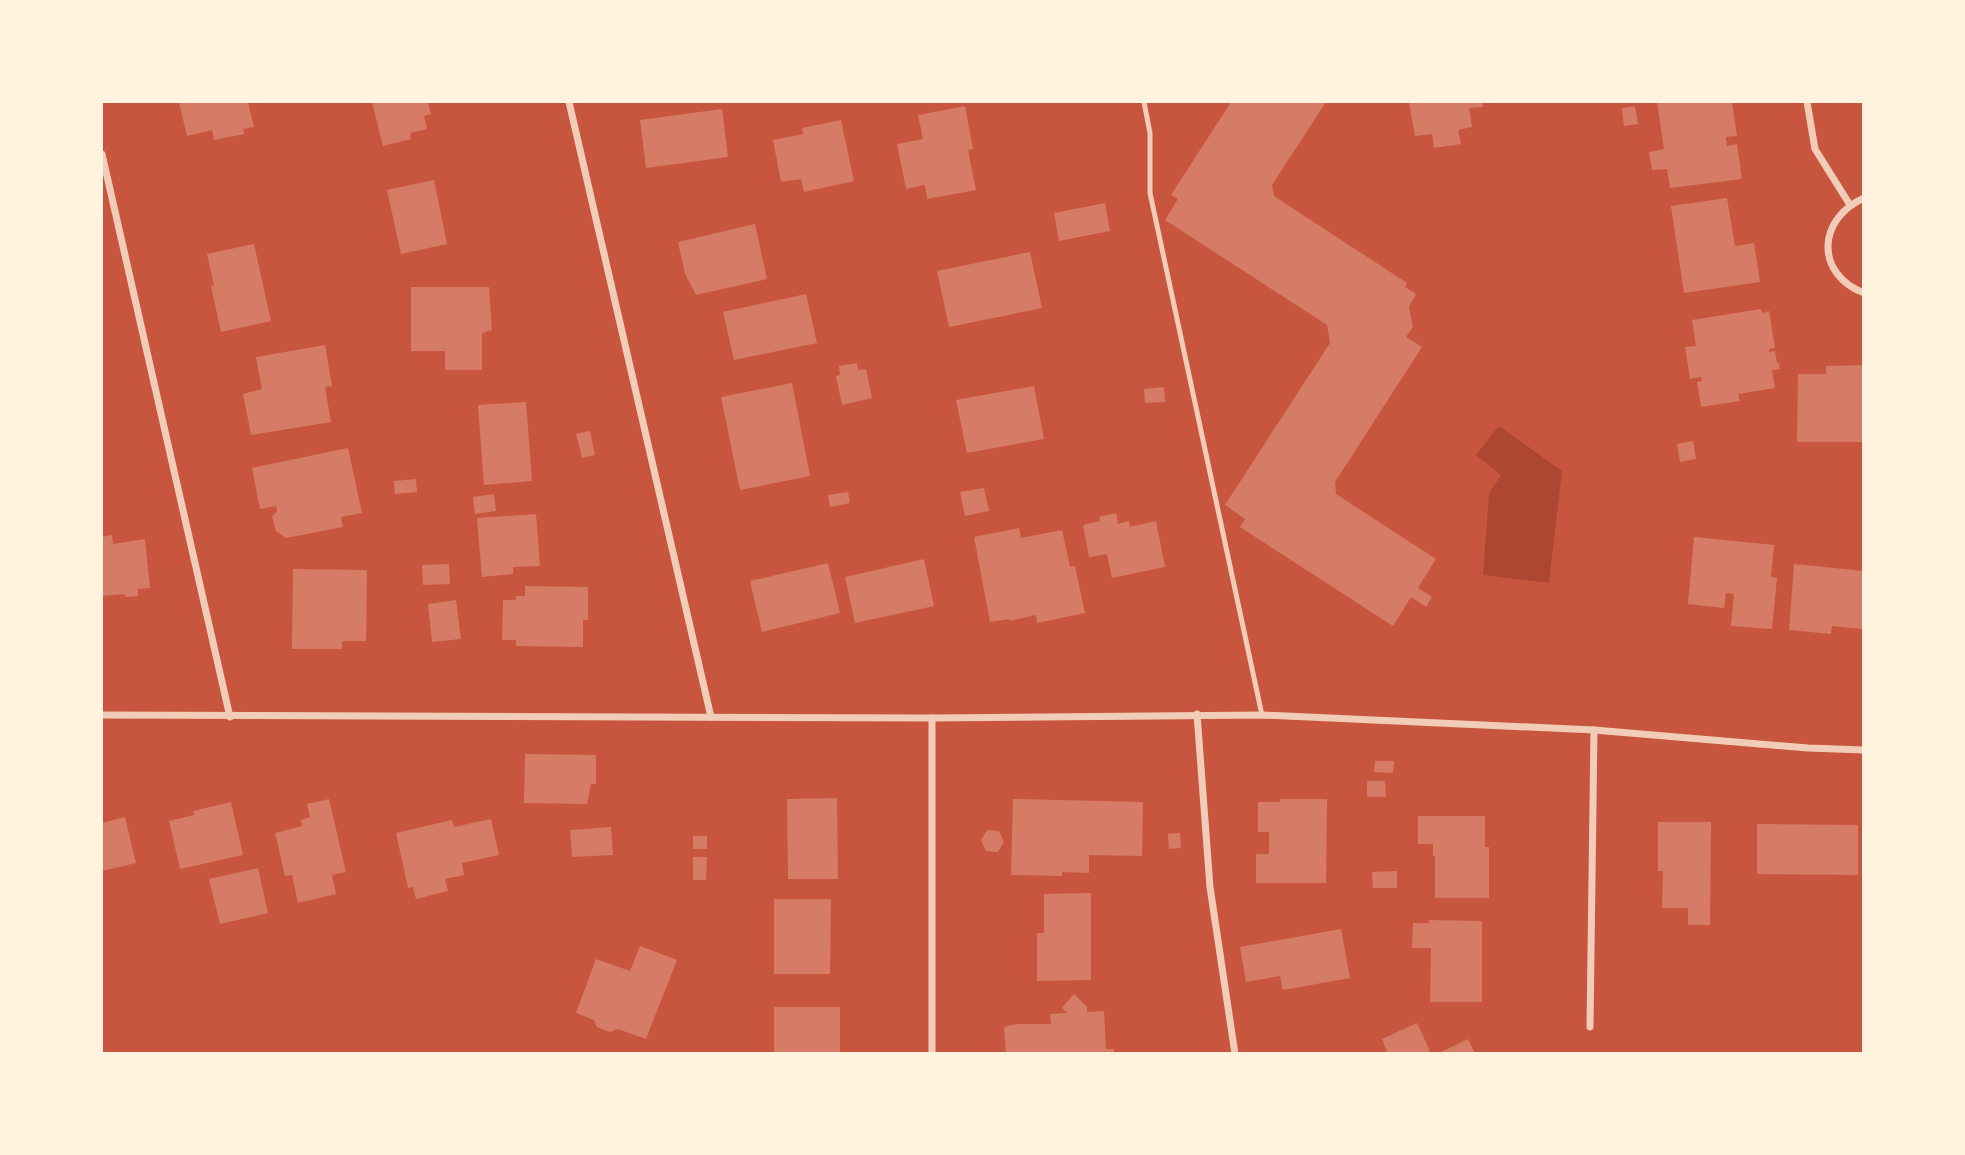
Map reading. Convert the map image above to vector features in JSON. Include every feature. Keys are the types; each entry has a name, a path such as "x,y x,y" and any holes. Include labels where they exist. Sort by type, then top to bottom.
{"street":[{"path":"569,102 710,716"},
{"path":"1807,102 1815,149 1850,205"},
{"path":"102,154 230,716"},
{"path":"1864,198 1838,215 1830,229 1828,245 1829,260 1836,274 1848,286 1864,293"},
{"path":"1197,714 1210,887 1234,1054"},
{"path":"102,715 932,718 1262,715 1594,730 1808,748 1864,750"},
{"path":"932,718 932,1054"},
{"path":"1590,1027 1594,730"}],"lane":[{"path":"1144,102 1150,133 1150,193 1262,715"}],"shaded area":[{"path":"1499,426 1562,471 1549,583 1483,575 1489,493 1501,475 1476,455"}],"building":[{"path":"179,102 248,102 254,127 243,129 244,134 214,140 212,130 187,136"},
{"path":"372,102 428,102 431,114 424,116 427,129 410,133 411,139 383,146"},
{"path":"1231,102 1326,102 1272,185 1274,196 1407,283 1405,287 1416,294 1409,307 1413,327 1406,337 1422,347 1335,482 1336,494 1436,559 1418,588 1432,597 1426,607 1411,597 1393,626 1240,527 1245,519 1225,505 1330,343 1327,325 1165,220 1178,199 1171,195"},
{"path":"1409,102 1482,102 1483,107 1469,108 1472,127 1458,130 1461,144 1434,148 1432,134 1415,136"},
{"path":"1657,102 1732,102 1737,136 1726,137 1727,146 1737,144 1742,179 1670,188 1667,169 1652,170 1649,152 1664,149"},
{"path":"965,106 973,149 968,150 976,190 927,199 925,185 906,189 897,144 923,139 918,115"},
{"path":"1635,106 1638,124 1624,126 1622,108"},
{"path":"722,109 728,157 646,168 640,120"},
{"path":"841,120 854,181 804,192 801,179 781,182 773,140 803,134 802,128"},
{"path":"434,180 447,244 401,254 387,190"},
{"path":"1727,198 1735,246 1754,243 1760,282 1684,293 1671,206"},
{"path":"1105,203 1110,231 1059,241 1054,213"},
{"path":"755,224 767,279 696,295 685,274 678,242"},
{"path":"254,244 271,321 221,332 207,254"},
{"path":"1030,252 1042,308 949,327 937,271"},
{"path":"411,287 489,287 492,330 482,333 482,370 445,370 445,351 411,351"},
{"path":"806,294 817,343 734,360 723,312"},
{"path":"1761,309 1762,313 1769,311 1775,348 1769,349 1769,352 1775,351 1779,363 1780,369 1772,370 1775,388 1738,394 1740,401 1701,407 1697,382 1702,381 1701,377 1690,379 1685,347 1696,346 1692,320"},
{"path":"325,345 332,386 325,387 331,422 251,435 243,394 262,389 256,357"},
{"path":"857,363 858,370 866,369 872,398 842,405 836,376 840,375 839,366"},
{"path":"1864,365 1864,442 1797,442 1798,374 1826,374 1826,366"},
{"path":"792,383 810,476 740,490 721,397"},
{"path":"1034,386 1044,439 967,453 956,400"},
{"path":"1164,387 1165,402 1145,403 1144,389"},
{"path":"526,402 532,481 484,485 478,405"},
{"path":"590,431 595,455 582,458 576,434"},
{"path":"1693,441 1696,459 1680,462 1677,444"},
{"path":"348,448 362,513 341,517 343,527 286,538 276,531 272,517 277,511 276,506 260,509 252,468"},
{"path":"416,479 417,492 395,494 394,481"},
{"path":"984,488 989,511 965,516 960,492"},
{"path":"848,492 850,503 830,507 828,495"},
{"path":"494,494 496,511 475,514 473,497"},
{"path":"1116,513 1118,524 1129,521 1130,527 1156,521 1165,567 1112,578 1107,554 1089,557 1083,525"},
{"path":"536,514 540,566 513,567 513,574 482,577 477,518"},
{"path":"1019,528 1021,538 1062,530 1070,567 1075,566 1085,613 1037,623 1036,615 990,622 974,537"},
{"path":"112,535 113,544 145,539 150,588 138,589 138,596 102,596 102,537"},
{"path":"1694,537 1774,545 1771,577 1777,578 1772,629 1731,626 1734,594 1726,593 1724,608 1688,604"},
{"path":"924,559 934,606 855,623 845,577"},
{"path":"828,563 840,613 762,632 750,581"},
{"path":"449,564 450,584 423,585 422,565"},
{"path":"1794,564 1864,571 1864,629 1832,626 1831,634 1789,630"},
{"path":"293,569 367,570 366,641 342,641 342,649 292,649"},
{"path":"525,586 588,587 588,620 583,620 583,647 516,646 516,640 502,640 503,600 516,600 516,596 525,596"},
{"path":"456,600 461,639 432,642 428,604"},
{"path":"525,754 596,755 596,784 591,784 587,804 524,803"},
{"path":"1375,761 1394,761 1393,773 1374,772"},
{"path":"1367,781 1385,781 1386,797 1367,797"},
{"path":"837,798 838,879 788,879 787,799"},
{"path":"329,799 346,872 332,875 336,894 298,903 292,875 285,876 275,833 302,826 301,820 310,817 307,804"},
{"path":"1013,799 1143,802 1142,856 1089,855 1089,873 1062,872 1062,876 1011,875"},
{"path":"1280,799 1327,799 1326,883 1256,883 1256,854 1269,854 1269,832 1258,832 1258,802 1280,802"},
{"path":"231,802 243,855 180,869 169,821 194,815 193,811"},
{"path":"1418,816 1485,816 1485,847 1489,847 1489,898 1435,898 1433,844 1418,844"},
{"path":"125,817 136,863 102,871 102,823"},
{"path":"491,819 499,855 462,863 464,875 445,879 448,891 416,899 413,887 408,888 396,833 452,820 454,827"},
{"path":"1658,822 1711,822 1710,925 1688,925 1688,908 1662,908 1663,871 1658,871"},
{"path":"1757,824 1858,825 1858,875 1757,874"},
{"path":"611,827 613,855 572,857 570,830"},
{"path":"987,830 999,831 1004,842 998,852 986,851 981,840"},
{"path":"1180,833 1181,848 1169,849 1168,834"},
{"path":"693,836 707,836 707,849 693,849"},
{"path":"693,857 707,857 706,880 693,880"},
{"path":"258,868 268,913 220,924 209,879"},
{"path":"1397,871 1397,888 1373,888 1372,872"},
{"path":"1091,893 1091,980 1037,981 1037,933 1044,933 1044,894"},
{"path":"774,899 831,899 830,974 774,974"},
{"path":"1429,920 1482,921 1482,1002 1430,1002 1431,948 1412,948 1413,923 1429,923"},
{"path":"1341,929 1350,978 1283,990 1280,976 1246,982 1240,947"},
{"path":"640,946 677,960 646,1039 618,1029 610,1032 597,1027 594,1020 576,1013 596,959 630,971"},
{"path":"1074,994 1087,1007 1087,1012 1104,1011 1106,1049 1114,1049 1114,1054 1006,1054 1004,1027 1017,1024 1051,1024 1050,1014 1067,1013 1062,1008"},
{"path":"774,1007 840,1007 840,1053 774,1054"},
{"path":"1417,1023 1430,1051 1425,1054 1388,1054 1382,1039"},
{"path":"1468,1039 1475,1054 1437,1054"}]}
